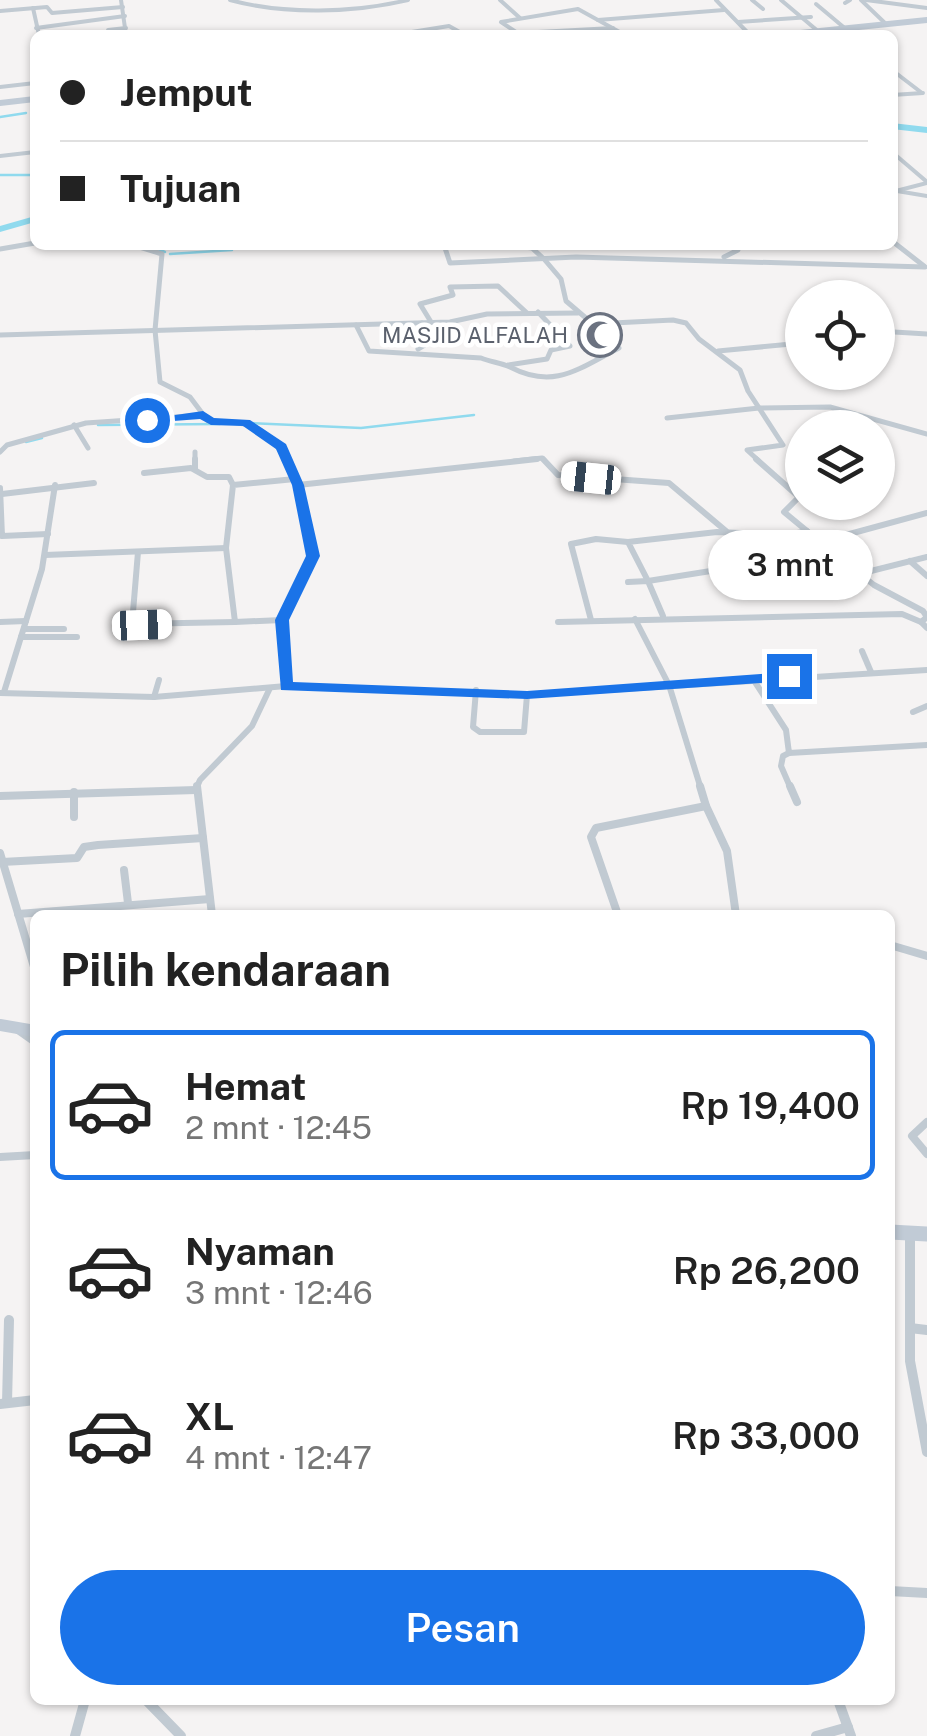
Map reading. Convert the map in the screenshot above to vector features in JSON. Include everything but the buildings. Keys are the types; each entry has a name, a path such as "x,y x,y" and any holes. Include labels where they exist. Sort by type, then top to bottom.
{"main road":[{"path":"859,30 927,20"},
{"path":"0,103 30,100"},
{"path":"0,1026 30,1030"},
{"path":"895,1232 927,1234"}],"street":[{"path":"121,0 126,30"},
{"path":"230,0 287,8 358,3 378,12"},
{"path":"500,0 520,18"},
{"path":"716,0 745,30"},
{"path":"752,0 763,9"},
{"path":"781,0 817,30"},
{"path":"864,0 927,8"},
{"path":"864,0 886,24"},
{"path":"368,6 408,3"},
{"path":"816,4 848,30"},
{"path":"1,9 49,13 123,7"},
{"path":"486,22 578,9 616,30"},
{"path":"598,20 724,10"},
{"path":"34,11 38,30"},
{"path":"45,30 124,16"},
{"path":"738,22 811,17"},
{"path":"53,21 58,26"},
{"path":"501,22 514,30"},
{"path":"424,30 470,24"},
{"path":"455,30 456,26"},
{"path":"596,30 613,28"},
{"path":"898,75 925,93"},
{"path":"898,79 903,79"},
{"path":"0,87 30,84"},
{"path":"898,95 925,93"},
{"path":"0,156 30,153"},
{"path":"898,157 927,188"},
{"path":"898,191 927,188"},
{"path":"898,191 927,188"},
{"path":"0,249 30,244"},
{"path":"898,246 926,267"},
{"path":"149,250 162,254 155,330 158,379 185,394 211,422 250,424 275,440 296,482 313,556 282,620 286,686"},
{"path":"445,250 450,264 689,258 926,267"},
{"path":"508,365 524,379 556,376 619,348 602,326 566,302 568,292 562,282 534,250"},
{"path":"688,250 689,258"},
{"path":"708,259 738,250"},
{"path":"431,322 420,303 453,294 451,286 498,286 527,312"},
{"path":"0,335 356,325 527,312 578,313"},
{"path":"356,325 368,350 481,358 496,365 508,365 547,358 551,350 570,346 538,312"},
{"path":"558,622 663,616 770,620 902,614 924,625 927,617 918,607 858,574 784,512 799,497 746,450 783,445 748,391 740,370 718,350 679,320 602,326"},
{"path":"418,350 428,343 422,322"},
{"path":"895,332 927,334"},
{"path":"718,350 785,344"},
{"path":"140,404 147,420"},
{"path":"667,418 760,408 850,410 927,434"},
{"path":"0,452 7,445 41,438 74,425 203,415"},
{"path":"74,425 88,448"},
{"path":"195,452 195,469"},
{"path":"233,485 542,458 558,475 672,484 726,531"},
{"path":"144,474 195,469 207,477 229,477 233,485 226,548 235,622"},
{"path":"48,534 2,536 1,491 94,483"},
{"path":"55,485 45,555 2,693 154,697 286,686 476,690 527,695 927,670"},
{"path":"628,582 727,569 927,513"},
{"path":"591,620 571,544 726,531 764,530 789,536 807,531"},
{"path":"628,542 663,616"},
{"path":"45,555 226,548"},
{"path":"138,552 132,624 282,620"},
{"path":"858,574 927,557"},
{"path":"910,562 927,576"},
{"path":"636,619 669,686 706,806 727,851 735,910"},
{"path":"0,622 77,637"},
{"path":"24,629 64,629"},
{"path":"862,651 871,672"},
{"path":"753,679 786,730 788,753"},
{"path":"154,697 158,680"},
{"path":"211,910 196,790 200,780 256,721 270,688"},
{"path":"476,690 473,727 480,732 522,733 527,695"},
{"path":"499,706 504,693"},
{"path":"913,712 927,706"},
{"path":"797,802 781,766 788,753 927,745"},
{"path":"0,796 196,790"},
{"path":"74,792 74,817"},
{"path":"616,910 592,836 596,828 706,806"},
{"path":"30,954 1,858 77,858 82,856 84,847 203,838"},
{"path":"124,870 128,903"},
{"path":"58,910 210,899"},
{"path":"18,914 30,913"},
{"path":"895,946 927,956"},
{"path":"17,1029 30,1038"},
{"path":"927,1122 912,1136 927,1154"},
{"path":"0,1157 30,1155"},
{"path":"910,1234 913,1394 927,1452"},
{"path":"9,1320 4,1403 30,1400"},
{"path":"910,1328 927,1330"},
{"path":"913,1394 927,1394"},
{"path":"895,1591 927,1593"},
{"path":"76,1736 84,1705"},
{"path":"151,1705 181,1736"},
{"path":"816,1736 849,1732 840,1705"}],"waterway":[{"path":"0,117 26,113"},
{"path":"898,127 927,130"},
{"path":"0,175 30,175"},
{"path":"0,229 30,220"},
{"path":"160,250 165,252"},
{"path":"170,254 232,250"},
{"path":"248,423 361,428 474,415"},
{"path":"98,425 220,424"},
{"path":"26,442 42,438"}],"place":[{"name":"MASJID ALFALAH","path":"600,335"}],"route":[{"path":"147,420 203,415 211,422 246,422 282,447 298,485 313,556 282,620 286,686 476,690 527,695 789,676"}]}
